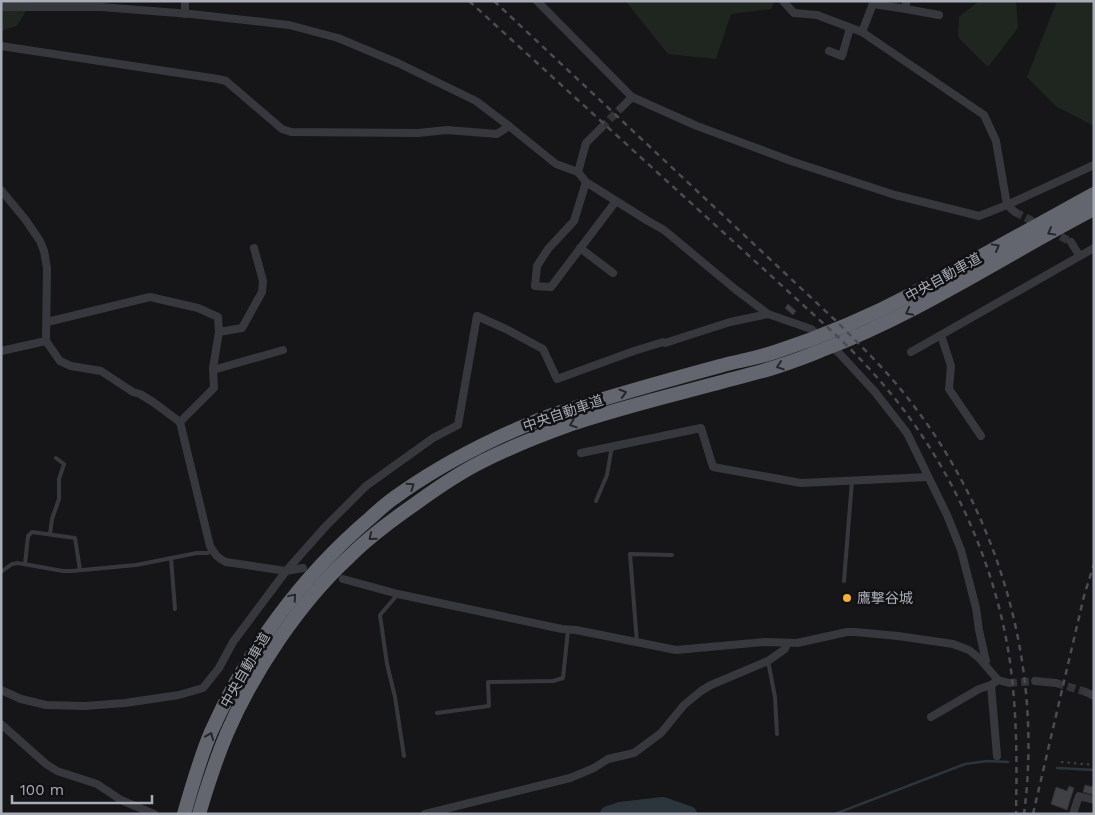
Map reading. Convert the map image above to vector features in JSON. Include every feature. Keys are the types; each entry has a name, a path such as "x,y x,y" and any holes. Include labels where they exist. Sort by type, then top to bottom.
{"highway":[{"name":"中央自動車道","path":"199,814 200,785 210,734 247,663 281,612 320,564 349,536 393,499 426,476 464,453 518,428 560,412 774,352 860,320 909,296 1094,194"},
{"name":"中央自動車道","path":"184,814 263,664 300,612 323,583 349,557 390,522 429,494 481,462 525,442 570,425 616,410 778,366 826,349 924,304 1094,209"}],"street":[{"path":"185,1 185,14"},
{"path":"537,1 632,97 697,126 775,155 895,195 979,216 1094,165"},
{"path":"783,1 794,13 817,15 862,32 984,115 996,141 1007,205 1015,212"},
{"path":"862,32 873,2 906,5 939,15"},
{"path":"6,5 101,7 289,25 338,38 398,62 476,101 556,164 578,172 586,182 664,230 768,314 811,330 839,353 875,392 907,433 962,550 986,657 984,664"},
{"path":"829,52 842,56 850,28"},
{"path":"1,46 226,81 282,129 291,132 418,132 447,130 497,134 509,126"},
{"path":"621,108 632,97"},
{"path":"578,172 586,143 600,128"},
{"path":"586,182 574,220 548,249 537,266 535,286 551,287 616,201"},
{"path":"1,190 25,218 40,241 44,251 47,268 46,341 60,361 71,366 101,371 132,392 140,394 153,402 180,422 210,546 215,556 226,562 286,571 303,568"},
{"path":"1071,242 1079,256"},
{"path":"218,332 242,328 262,292 262,281 254,248"},
{"path":"580,248 614,273"},
{"path":"911,352 1094,248"},
{"path":"47,322 150,297 198,308 218,317 213,370 214,388 180,422"},
{"path":"1,690 21,699 46,705 85,706 134,702 179,695 203,688 219,668 233,642 286,571 326,526 366,486 433,438 458,425 477,316 543,348 557,379 663,342 665,343 730,322 768,314"},
{"path":"941,335 951,366 949,389 981,436"},
{"path":"1,351 46,341"},
{"path":"213,370 283,350"},
{"path":"580,453 701,428 713,467 801,483 928,477"},
{"path":"343,579 398,594 568,630 676,650 765,642 797,643 847,632 898,636 953,644 969,650 998,680 1009,683"},
{"path":"425,814 570,778 594,768 608,759 634,753 661,733 684,705 701,691 768,661 781,652 787,643"},
{"path":"930,717 998,680"},
{"path":"1035,681 1056,683"},
{"path":"990,685 997,756"},
{"path":"1,724 46,764 57,771 97,784 121,800 154,814"},
{"path":"1073,814 1079,796 1094,800"}],"lane":[{"path":"596,502 607,475 612,446"},
{"path":"50,534 52,519 59,499 59,479 64,464 56,458"},
{"path":"844,581 852,481"},
{"path":"25,564 28,536 32,532 74,538 80,570"},
{"path":"1,572 12,564 18,563 64,571 80,570 136,565 197,553 208,553 212,550"},
{"path":"637,643 630,554 672,555"},
{"path":"171,558 175,609"},
{"path":"398,594 380,615 385,654 395,697 404,756"},
{"path":"437,713 489,706 488,682 553,681 563,678 568,630"},
{"path":"768,661 775,697 777,734"}],"path":[{"path":"1061,762 1094,764"}],"shaded area":[{"path":"1,1 32,1 17,26 1,31"},
{"path":"628,1 775,1 771,9 731,14 716,59 668,54 628,4"},
{"path":"979,1 1016,1 1018,28 988,67 958,37 959,17"},
{"path":"1057,1 1094,1 1094,126 1057,107 1027,77"}],"building":[{"path":"788,304 796,311 793,315 785,308"},
{"path":"1085,785 1094,787 1094,795 1083,792"},
{"path":"1069,786 1074,788 1067,810 1051,804 1056,787 1067,791"}],"waterway":[{"path":"835,814 965,764 987,761 1008,762"},
{"path":"1057,768 1094,770"},
{"path":"608,814 620,810 663,805 689,814"}],"tunnel":[{"path":"601,128 621,108"},
{"path":"1015,212 1040,225"},
{"path":"1050,231 1071,242"},
{"path":"1009,683 1035,681"},
{"path":"1056,683 1086,692"}],"railway":[{"path":"469,1 840,339 887,389 931,450 967,517 982,553 1003,625 1010,662 1014,700 1016,814"},
{"path":"494,1 835,320 898,386 932,432 962,481 986,532 1005,586 1019,642 1027,699 1028,756 1024,814"},
{"path":"1033,814 1084,596 1094,564"}],"place":[{"name":"鷹撃谷城","path":"847,598"}]}
